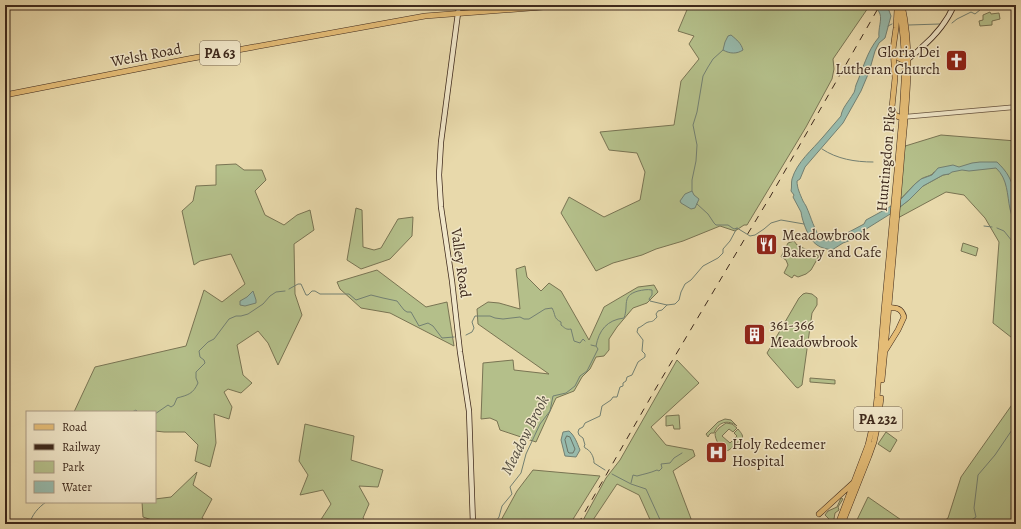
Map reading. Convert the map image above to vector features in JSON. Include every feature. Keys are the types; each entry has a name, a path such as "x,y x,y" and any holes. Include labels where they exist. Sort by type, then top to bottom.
{"main road":[{"name":"Welsh Road","path":"5,97 10,94 269,43 425,16 553,5"},
{"path":"897,5 897,24 893,48 895,78 892,107 895,115 904,117"},
{"name":"Huntingdon Pike","path":"897,5 901,19 907,59"},
{"name":"Huntingdon Pike","path":"842,524 874,442 879,413 904,117 908,40 902,5"},
{"path":"893,48 895,55 898,58 901,60 907,59 938,32 954,5"},
{"name":"Valley Road","path":"458,13 441,142 439,175 441,207 469,411 473,524"},
{"name":"Huntingdon Pike","path":"838,524 868,445 875,415 895,216"},
{"path":"885,352 904,317 902,312 898,309 889,308"},
{"path":"819,514 855,481"}],"street":[{"name":"Valley Road","path":"458,13 459,5"},
{"path":"904,117 1016,107"}],"green space":[{"path":"689,5 870,5 833,59 834,69 832,79 806,127 747,225 744,225 735,231 720,226 683,241 613,263 596,271 561,213 569,197 604,217 640,200 645,172 637,153 609,150 600,132 674,125 681,81 699,59 689,44 694,36 678,31"},
{"path":"990,12 991,14 999,13 1000,19 992,21 992,25 980,26 979,21 983,20 983,15"},
{"path":"941,135 1016,141 1016,341 993,323 999,242 985,218 964,195 946,192 896,219 897,209 909,200 923,186 943,175 949,174 934,172 917,182 898,201 902,147"},
{"path":"236,164 244,170 262,170 266,180 255,191 265,215 284,225 297,215 310,210 314,230 294,244 295,294 302,315 278,365 268,343 258,331 237,345 243,375 252,383 241,393 228,389 224,392 232,407 229,419 214,414 216,443 210,467 195,461 198,445 185,432 156,431 156,411 74,411 95,367 186,346 204,290 222,302 245,284 231,254 200,261 194,265 182,211 193,201 196,186 216,185 216,165"},
{"path":"356,208 362,210 363,247 374,250 381,248 398,219 413,217 412,236 390,259 361,269 347,260"},
{"path":"794,241 797,245 819,256 811,270 798,277 794,275 792,278 784,273 788,265 786,260 781,257 788,243"},
{"path":"963,243 978,248 976,256 961,251"},
{"path":"525,266 527,277 541,291 549,283 561,291 589,340 604,307 638,287 654,285 658,292 647,303 633,308 609,339 609,350 604,356 596,357 590,369 582,377 574,391 556,398 536,442 500,430 497,421 490,418 481,419 483,363 513,360 514,370 549,374 478,324 477,309 488,302 499,303 520,309 516,269"},
{"path":"377,270 426,307 447,302 454,346 390,313 361,308 340,289 337,282"},
{"path":"806,293 812,294 817,298 817,305 812,313 802,385 798,388 767,353 799,298"},
{"path":"677,360 699,383 651,427 666,445 693,450 695,456 673,471 693,524 652,524 639,495 617,484 593,520 593,524 581,524 606,478 620,460"},
{"path":"810,378 835,380 835,384 810,382"},
{"path":"1016,399 1016,524 940,524 948,518 961,477"},
{"path":"679,415 680,429 674,429 673,425 666,426 666,416"},
{"path":"725,419 731,420 737,426 727,422 721,424 714,433 711,433 708,437 706,434 718,422"},
{"path":"726,423 732,424 737,428 733,432 729,429 722,436 730,443 737,436 734,433 738,429 742,434 742,439 726,451 718,444 715,433"},
{"path":"305,424 354,436 351,460 383,470 378,487 359,486 369,504 363,518 369,524 323,524 320,521 331,504 323,490 300,495 308,475 299,461"},
{"path":"886,432 897,440 890,452 878,444"},
{"path":"533,470 600,476 570,524 499,524 517,491"},
{"path":"197,472 193,485 212,499 202,518 210,524 152,524 152,520 143,517 142,503 156,503 156,499 171,497"},
{"path":"868,497 907,524 855,524"},
{"path":"841,498 843,499 838,507 839,510 835,513 834,519 831,521 825,515 828,511 837,507"}],"water":[{"path":"875,5 887,5 891,16 885,38 879,43 875,51 869,72 861,91 843,123 805,167 800,179 797,181 803,201 819,236 822,240 832,241 864,224 866,220 888,208 902,198 921,179 932,175 938,168 953,165 959,167 980,162 997,162 1009,177 1015,196 1016,231 1005,182 1000,172 996,168 969,171 962,170 943,175 923,186 895,211 851,240 832,250 819,246 811,239 804,225 801,212 793,197 794,195 791,191 792,179 797,167 841,116 844,107 854,92 868,54 879,37 880,13"},
{"path":"731,35 740,43 743,50 733,53 723,50 728,36"},
{"path":"692,191 699,199 695,208 691,209 680,201 685,194"},
{"path":"253,291 256,303 245,306 240,305 240,301"},
{"path":"569,431 574,437 580,450 576,457 565,456 561,440 563,432"}],"waterway":[{"path":"952,23 971,12 975,14 986,5"},
{"path":"888,26 892,24"},
{"path":"909,25 940,24"},
{"path":"692,191 697,145 693,125 697,112 703,76 713,59 723,50"},
{"path":"822,149 846,159 873,162"},
{"path":"697,204 708,214 716,225 728,225 734,229 737,228 750,236 755,235 771,223 781,220 804,224"},
{"path":"984,226 992,227"},
{"path":"596,346 599,335 605,327 613,321 624,318 627,298 633,293 643,290 652,290 652,295 649,299 650,301 667,305 675,304 679,300 685,284 691,280 703,266 718,258 723,253 723,249 730,241 737,228"},
{"path":"997,228 1004,231 1016,246"},
{"path":"289,289 301,284 306,295 312,291 315,291 320,294 349,294 356,300 371,295 397,301 404,310 411,312 419,326 428,323 433,326 442,338 454,337"},
{"path":"156,413 168,405 171,407 174,405 177,398 187,395 194,390 198,383 196,372 205,363 200,357 199,351 208,342 214,339 229,319 248,314 263,304 276,292 285,291"},
{"path":"605,470 594,463 589,450 584,446 583,438 579,435 579,429 583,427 585,423 600,416 602,406 613,397 617,397 620,387 623,386 623,383 626,381 627,377 632,375 638,362 645,357 645,354 642,351 643,340 637,332 638,328 654,320 657,317 656,314 658,311 662,310 667,305"},
{"path":"466,335 472,332 474,328 472,322 475,316 490,316 503,319 520,317 529,319 545,309 552,308 556,318 561,322 561,325 567,329 571,329 574,341 580,343 583,339 585,341"},
{"name":"Meadow Brook","path":"591,345 595,346"},
{"name":"Meadow Brook","path":"494,524 499,517 502,506 512,494 510,487 521,473 526,454 540,424 550,411 553,396 566,393 575,386 580,376 587,371 598,349 596,346"},
{"path":"965,524 976,517 974,508 978,475 995,455 1016,424"},
{"path":"631,483 633,475 637,476 657,470 659,471 662,468 661,464 670,463 674,458 682,453"},
{"path":"612,474 631,484 646,489 662,524"},
{"path":"30,524 32,517 45,503"}],"railway":[{"path":"578,524 656,388 770,197 880,5"}],"place":[{"name":"Gloria Dei Lutheran Church","path":"956,61"},
{"name":"Meadowbrook Bakery and Cafe","path":"767,244"},
{"name":"361-366 Meadowbrook","path":"755,334"},
{"name":"Holy Redeemer Hospital","path":"717,453"}]}
